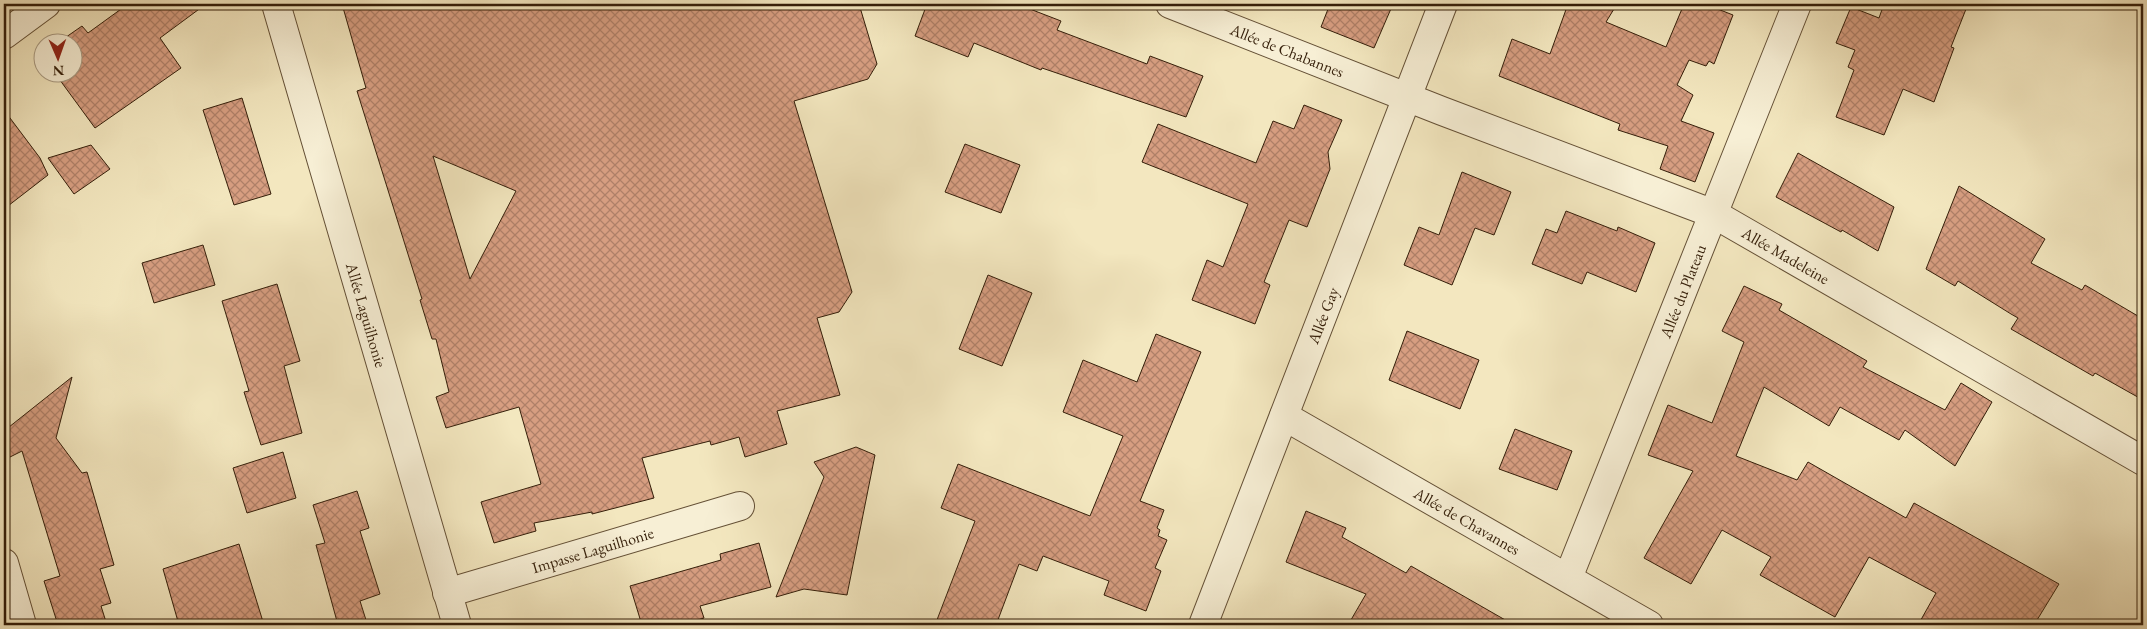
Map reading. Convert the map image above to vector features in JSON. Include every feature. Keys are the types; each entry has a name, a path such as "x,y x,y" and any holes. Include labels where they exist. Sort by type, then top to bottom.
{"street":[{"path":"4,35 46,4"},
{"name":"Allée Laguilhonie","path":"276,4 457,625"},
{"name":"Allée de Chabannes","path":"1170,4 1405,96"},
{"name":"Allée Gay","path":"1202,625 1284,416 1405,96 1443,4"},
{"name":"Allée du Plateau","path":"1568,578 1798,4"},
{"name":"Allée Madeleine","path":"1405,96 1714,214 2143,461"},
{"name":"Allée de Chavannes","path":"1284,416 1649,625"},
{"name":"Impasse Laguilhonie","path":"447,593 740,506"},
{"path":"4,564 22,625"}],"building":[{"path":"128,4 206,4 160,38 181,68 95,128 61,82 82,82 82,32 73,32 82,26 88,33"},
{"path":"342,4 859,4 877,64 868,79 794,101 852,292 839,312 817,318 840,395 777,411 787,444 745,457 739,437 711,445 710,441 642,458 654,498 592,514 592,512 534,523 536,531 494,543 481,502 541,484 519,407 446,428 436,397 449,392 436,339 432,339 420,300 422,299 357,91 366,88","holes":["433,156 516,191 470,279"]},
{"path":"927,4 1017,4 1061,21 1057,30 1147,64 1150,56 1203,76 1186,117 1042,68 1041,70 974,43 968,57 915,36"},
{"path":"1330,4 1393,4 1374,48 1321,27"},
{"path":"1568,4 1617,4 1606,22 1666,47 1684,4 1705,4 1733,15 1714,64 1709,61 1706,66 1689,60 1677,85 1693,95 1681,121 1714,133 1695,182 1660,169 1668,146 1618,130 1620,124 1499,76 1512,39 1550,54"},
{"path":"1884,4 1968,4 1951,47 1954,48 1934,102 1903,89 1884,135 1836,117 1854,70 1848,67 1855,50 1836,43 1851,7 1879,18"},
{"path":"242,98 271,194 234,205 203,110"},
{"path":"1304,105 1342,120 1328,152 1330,169 1307,227 1289,220 1264,282 1270,285 1255,324 1192,300 1207,260 1223,267 1248,204 1142,162 1158,124 1256,163 1273,121 1294,129"},
{"path":"4,110 40,158 48,175 4,209"},
{"path":"965,144 1020,165 1001,213 945,192"},
{"path":"91,145 110,169 74,194 48,158"},
{"path":"1798,153 1894,207 1878,251 1842,230 1841,232 1776,197"},
{"path":"1462,172 1511,192 1494,235 1475,228 1452,285 1404,265 1419,227 1439,235"},
{"path":"1959,186 2045,239 2031,263 2082,290 2085,285 2143,319 2143,400 2095,373 2093,376 2011,329 2018,318 1958,281 1955,286 1926,269"},
{"path":"1566,211 1617,231 1618,227 1655,243 1636,292 1587,272 1582,284 1532,264 1546,229 1557,233"},
{"path":"203,245 215,285 154,303 142,263"},
{"path":"988,275 1032,293 1002,366 959,349"},
{"path":"277,284 300,361 284,366 302,433 261,445 244,392 249,391 222,301"},
{"path":"1744,286 1782,304 1779,310 1867,361 1863,367 1945,410 1961,383 1992,402 1955,466 1905,430 1899,440 1840,407 1829,426 1764,387 1736,456 1797,480 1808,462 1906,518 1914,503 2059,584 2034,625 1918,625 1936,593 1869,557 1835,617 1760,575 1771,557 1722,530 1691,584 1644,558 1693,471 1648,455 1668,405 1712,423 1744,342 1722,331"},
{"path":"1407,331 1479,360 1460,409 1389,380"},
{"path":"1156,334 1201,352 1140,501 1164,510 1157,528 1160,530 1158,536 1167,540 1155,568 1161,571 1146,611 1104,595 1109,581 1043,556 1037,571 1019,564 996,625 935,625 975,521 941,508 958,464 1090,516 1123,436 1063,412 1083,360 1137,382"},
{"path":"72,377 56,438 82,473 87,472 114,565 100,569 111,603 101,606 107,625 58,625 44,581 60,576 22,451 4,460 4,431"},
{"path":"1515,429 1572,451 1557,490 1499,469"},
{"path":"856,447 875,455 847,595 804,589 776,597 824,477 814,462"},
{"path":"283,452 296,498 247,513 233,468"},
{"path":"357,491 369,528 360,531 380,594 360,601 366,620 338,625 316,545 325,543 313,505"},
{"path":"1306,511 1346,528 1342,537 1406,573 1411,566 1514,625 1348,625 1366,594 1286,562"},
{"path":"759,543 771,587 700,606 704,618 680,625 646,625 645,621 641,622 630,586 721,560 720,554"},
{"path":"239,544 264,625 179,625 163,569"}]}
